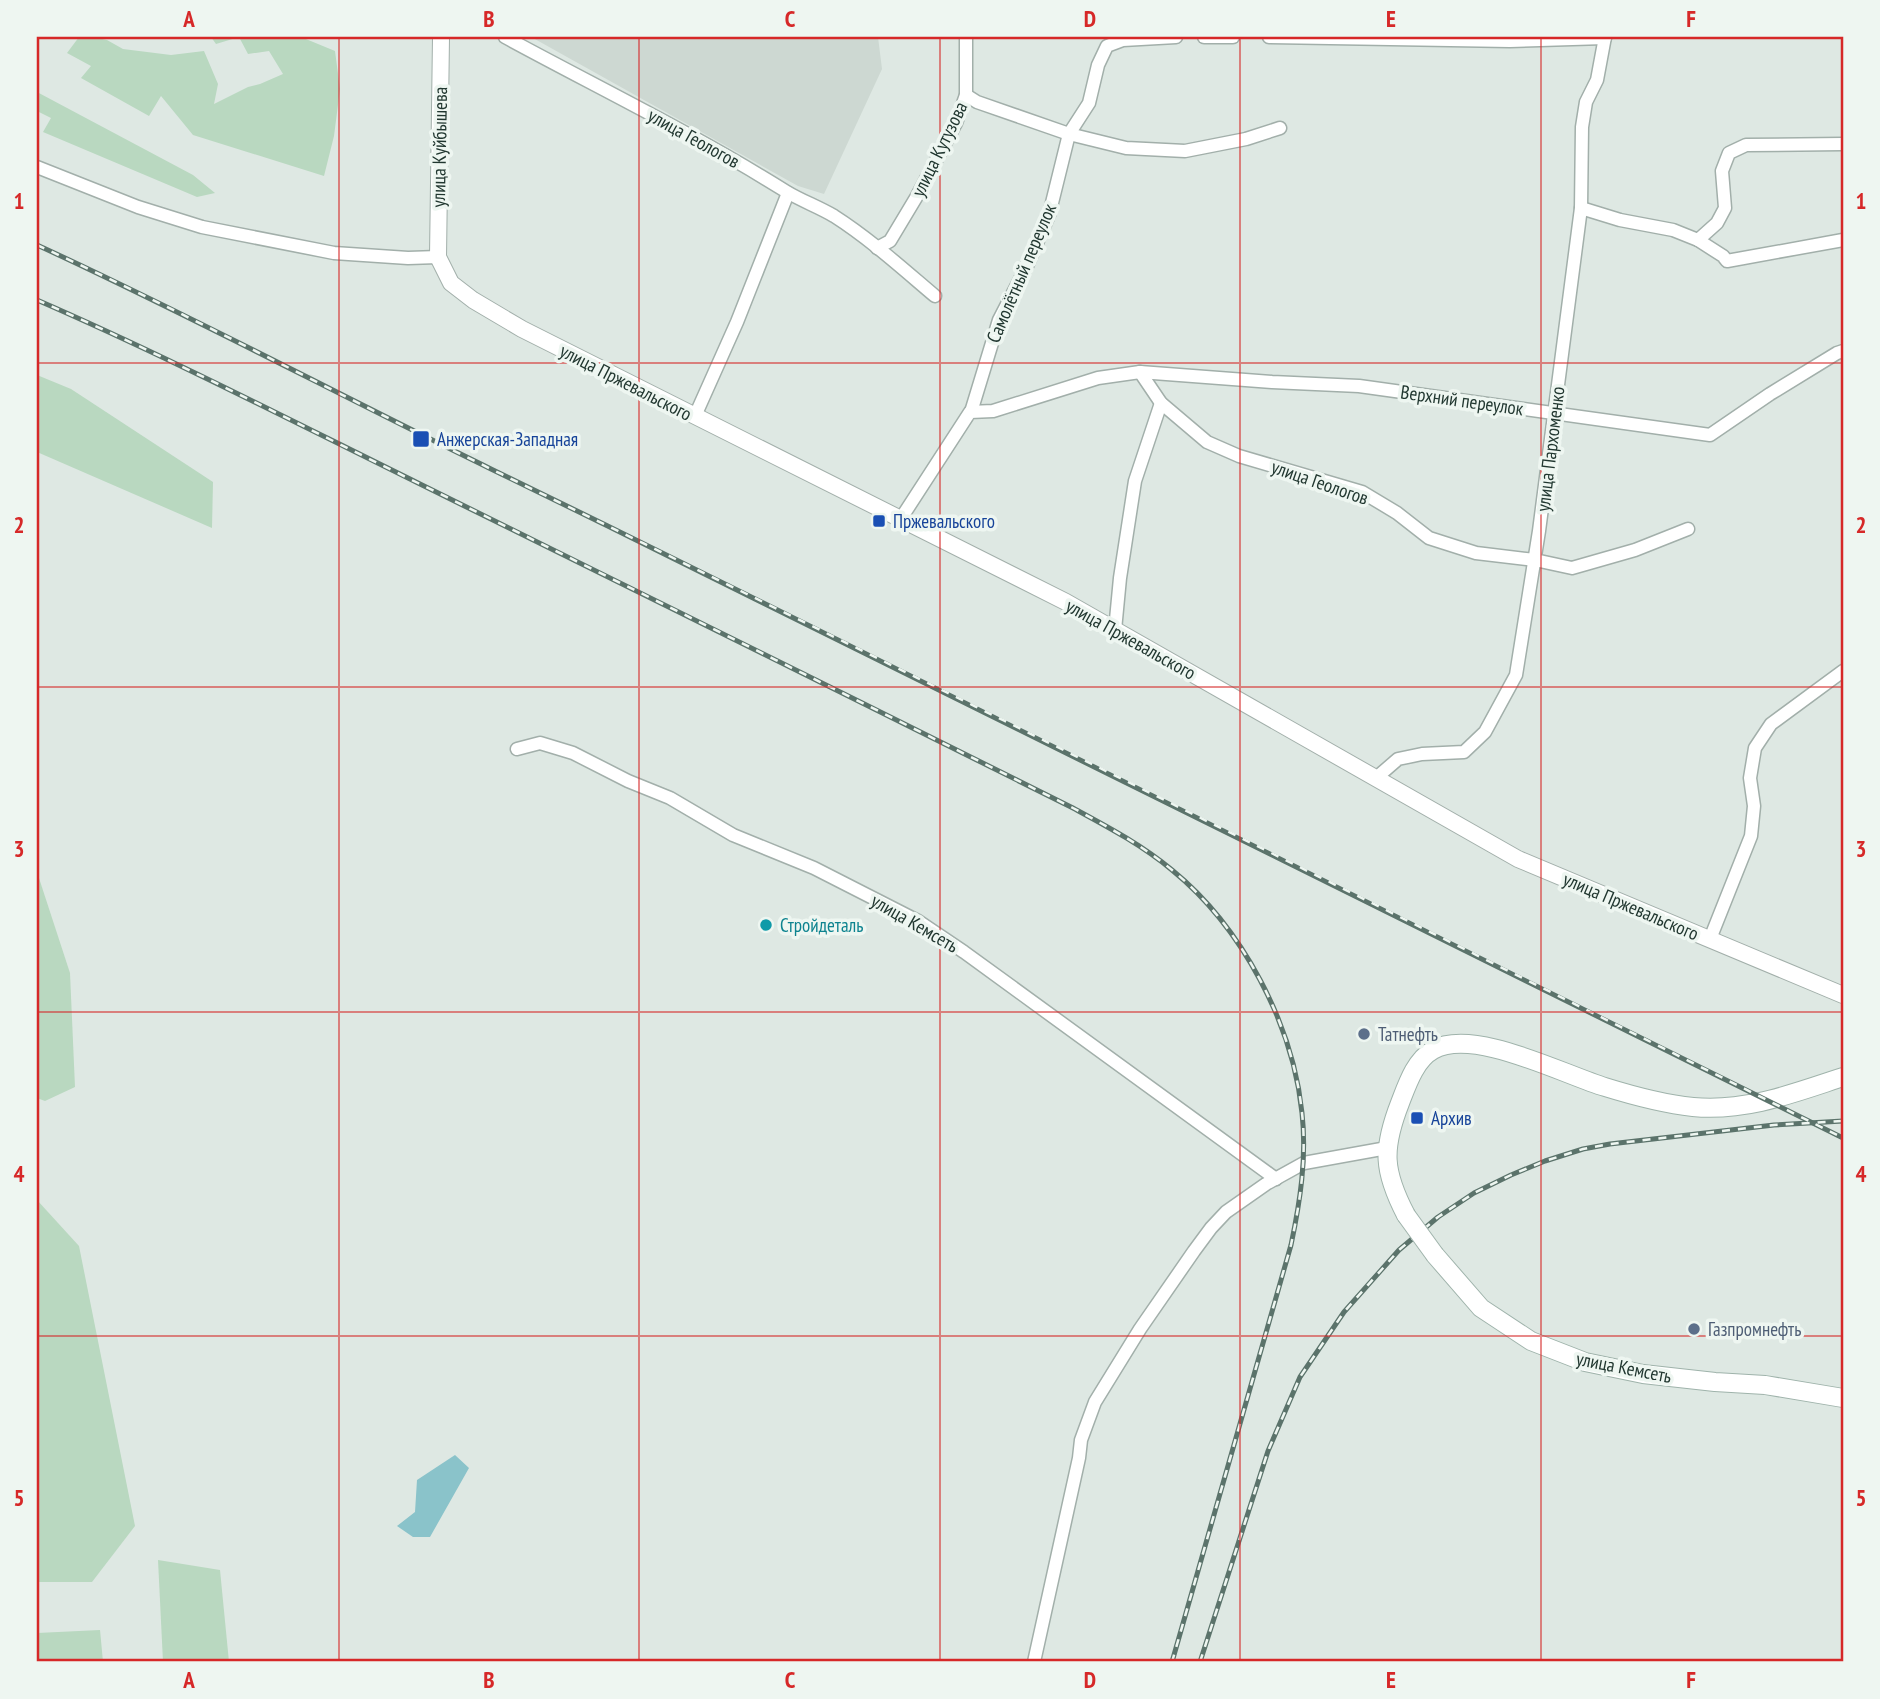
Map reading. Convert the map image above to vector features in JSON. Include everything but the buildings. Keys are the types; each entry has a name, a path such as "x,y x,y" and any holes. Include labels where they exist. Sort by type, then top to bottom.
{"main road":[{"name":"улица Кемсеть","path":"1843,1077 1753,1105 1703,1108 1622,1092 1494,1047 1456,1042 1429,1052 1415,1071 1398,1109 1387,1148 1387,1168 1392,1186 1406,1215 1435,1255 1481,1308 1531,1341 1585,1362 1643,1374 1765,1385 1843,1398"}],"street":[{"name":"улица Куйбышева","path":"438,257 441,37"},
{"name":"улица Геологов","path":"505,37 656,116 788,193 834,216 935,296"},
{"name":"улица Кутузова","path":"877,248 890,241 956,123 966,95 966,37"},
{"name":"Самолётный переулок","path":"900,520 971,412 999,320 1049,215 1069,134 1088,103 1098,65 1107,46 1123,40 1176,37"},
{"path":"1204,37 1233,37"},
{"path":"1269,37 1510,41 1605,37"},
{"name":"улица Пархоменко","path":"1376,778 1398,759 1422,754 1464,752 1485,732 1516,675 1535,560 1581,208 1582,127 1586,102 1597,80 1605,37"},
{"path":"966,95 977,102 1069,134 1126,148 1185,151 1246,139 1280,128"},
{"path":"1698,240 1717,223 1725,208 1722,170 1729,153 1746,145 1843,144"},
{"path":"37,167 138,207 202,227 334,253 408,258 438,257"},
{"path":"695,416 737,322 788,193"},
{"path":"1581,208 1620,220 1673,229 1698,240 1727,261 1843,240"},
{"name":"улица Пржевальского","path":"438,257 451,283 473,300 522,329 1066,602 1518,859 1843,995"},
{"name":"Верхний переулок","path":"1140,372 1359,386 1710,435 1769,394 1843,351"},
{"path":"971,412 993,411 1098,378 1140,372"},
{"name":"улица Геологов","path":"1140,372 1161,403 1207,442 1239,456 1362,492 1397,513 1429,538 1476,553 1535,560 1572,568 1635,550 1688,529"},
{"path":"1115,630 1135,481 1161,403"},
{"path":"1710,939 1751,836 1754,806 1750,778 1755,748 1771,724 1843,671"},
{"name":"улица Кемсеть","path":"517,749 540,743 573,753 628,781 670,798 733,835 814,868 918,921 975,960 1271,1181"},
{"path":"1034,1662 1081,1440 1095,1402 1140,1329 1210,1228 1227,1212 1271,1181 1304,1163 1387,1148"}],"shaded area":[{"path":"534,37 878,37 882,69 824,194 798,186"}],"green space":[{"path":"79,37 107,40 123,49 171,55 204,51 218,84 214,104 283,74 269,51 248,54 239,37 301,37 335,51 340,89 334,136 324,176 193,135 161,96 149,116 81,78 91,66 67,53"},
{"path":"211,37 239,37 216,44"},
{"path":"37,92 193,175 215,193 197,197 43,132 51,118 37,111"},
{"path":"37,375 71,389 213,482 212,528 37,452"},
{"path":"37,872 70,973 75,1087 45,1101 37,1098"},
{"path":"37,1200 79,1246 135,1526 92,1582 37,1582"},
{"path":"158,1560 220,1570 229,1662 163,1662"},
{"path":"100,1630 103,1662 37,1662 37,1633"}],"water":[{"path":"455,1455 469,1468 430,1537 413,1537 397,1526 415,1512 417,1480"}],"railway":[{"path":"37,245 1337,885 1843,1138"},
{"path":"37,300 229,389 1073,808 1149,852 1197,893 1221,919 1260,979 1288,1045 1302,1113 1303,1163 1291,1245 1172,1662"},
{"path":"1200,1662 1268,1451 1300,1377 1344,1312 1399,1250 1438,1217 1474,1193 1511,1175 1583,1149 1774,1125 1843,1121"}],"place":[{"name":"Анжерская-Западная","path":"421,439"},
{"name":"Пржевальского","path":"879,521"},
{"name":"Стройдеталь","path":"766,925"},
{"name":"Татнефть","path":"1364,1034"},
{"name":"Архив","path":"1417,1118"},
{"name":"Газпромнефть","path":"1694,1329"}]}
